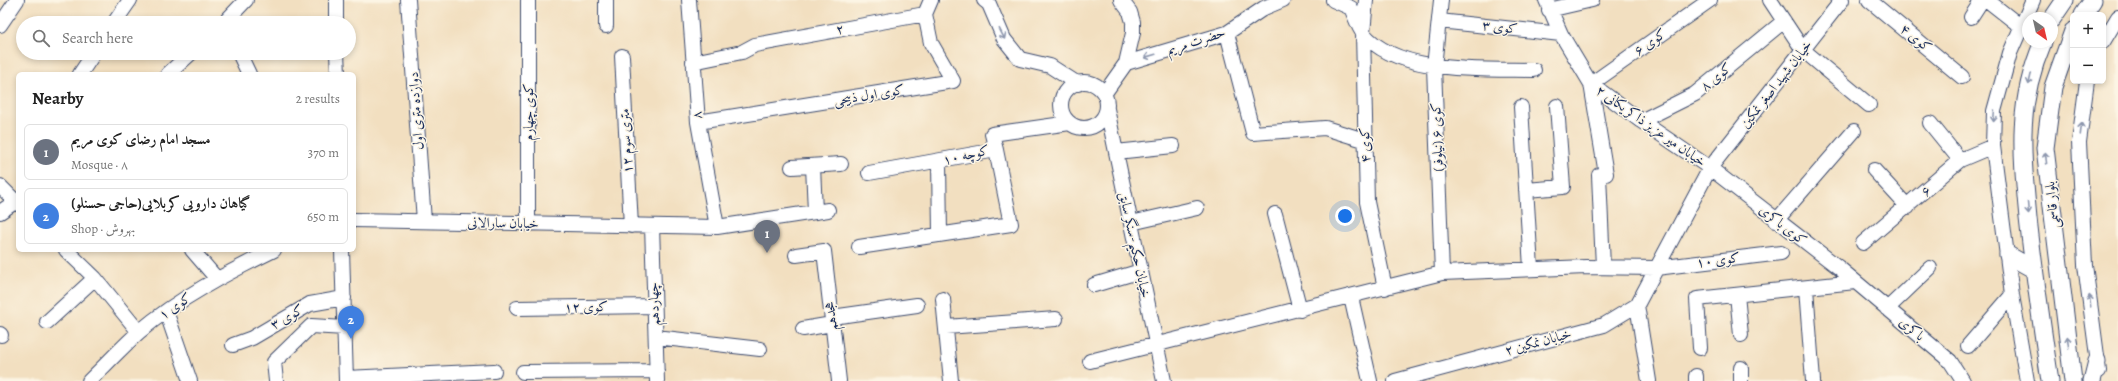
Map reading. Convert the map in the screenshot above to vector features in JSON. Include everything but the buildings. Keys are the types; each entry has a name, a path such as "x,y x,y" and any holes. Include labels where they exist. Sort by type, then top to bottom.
{"main road":[{"path":"2057,12 2065,0"},
{"path":"2085,12 2093,0"},
{"name":"بلوار قاسمی","path":"2070,39 2053,87 2045,148 2073,381"},
{"name":"بلوار قاسمی","path":"2040,48 2035,61 2025,103 2022,144 2033,270 2050,381"},
{"path":"2008,255 2033,270"},
{"path":"2092,381 2097,361"}],"street":[{"path":"2,17 17,0"},
{"path":"231,16 246,0"},
{"path":"336,0 336,16"},
{"name":"دوازده متری اول","path":"408,0 424,221"},
{"name":"کوی چهارم","path":"528,0 528,224"},
{"path":"606,0 606,26"},
{"name":"۸","path":"689,0 698,122 718,228"},
{"path":"925,14 931,0"},
{"path":"1104,94 1126,63 1133,34 1133,22 1130,12 1121,0"},
{"path":"1333,0 1351,8 1363,33 1384,52 1434,67 1534,70"},
{"name":"کوی ۴","path":"1366,0 1363,33 1364,140 1367,202 1385,288"},
{"name":"کوی ۶ (نیلوفر)","path":"1441,0 1434,67 1442,273"},
{"path":"1548,5 1592,0"},
{"name":"کوی ۶","path":"1591,84 1710,0"},
{"path":"1770,0 1803,50 1869,105"},
{"name":"خیابان شهید اصغر نمکین","path":"1656,268 1710,168 1842,0"},
{"name":"کوی ۴","path":"1869,0 1962,77"},
{"path":"1971,17 1982,0"},
{"path":"1987,0 2015,22"},
{"path":"2027,381 2012,295 1993,146 1994,111 2010,53 2033,0"},
{"path":"118,16 127,1"},
{"path":"989,1 1004,39 1020,59 1050,66 1078,84"},
{"name":"حضرت مریم","path":"1126,63 1227,33 1274,1"},
{"name":"۲ خیابان میر عزیز ذاکر یکانی","path":"1548,5 1560,34 1591,84 1641,121 1710,168"},
{"name":"۲","path":"693,62 742,52 755,45 925,14"},
{"name":"کوی اول ذبیحی","path":"698,122 953,81 931,43 925,14"},
{"path":"2106,37 2118,17"},
{"name":"کوی ۳","path":"1439,21 1560,34"},
{"name":"کوی ۸","path":"1641,121 1695,94 1784,21"},
{"path":"1227,33 1253,133 1325,128 1364,140"},
{"name":"۱۲ متری سوم","path":"622,56 631,226"},
{"path":"81,72 89,60"},
{"path":"170,72 183,60"},
{"path":"242,60 248,72"},
{"path":"337,60 338,72"},
{"path":"1078,84 1093,84 1104,94 1107,109 1099,122 1092,126 1085,128 1070,123 1062,111 1062,104 1066,91 1078,84"},
{"path":"1591,84 1603,174 1603,266"},
{"path":"2087,84 2079,142 2085,265 2100,381"},
{"path":"1526,190 1563,186 1557,106"},
{"path":"1521,107 1531,268"},
{"name":"خیابان حکیم-سنگر سابق","path":"1107,109 1164,381"},
{"name":"کوچه ۱۰","path":"869,173 996,150 992,134 1070,123"},
{"path":"1930,123 1960,160"},
{"path":"1776,221 1854,131"},
{"path":"1116,152 1173,146"},
{"name":"۶","path":"1863,243 1960,160 1993,146"},
{"path":"859,247 1011,224 996,150"},
{"path":"939,161 940,235"},
{"path":"792,167 841,164"},
{"name":"خیابان سارالانی","path":"356,220 718,228 822,211 813,166"},
{"name":"کوی باکری","path":"1710,168 1855,282"},
{"path":"1874,170 1908,206"},
{"path":"0,186 16,201"},
{"path":"0,212 16,203"},
{"path":"1131,223 1197,208"},
{"path":"1275,214 1300,310"},
{"name":"چهاردهم","path":"652,226 657,376"},
{"name":"هجدهم","path":"796,255 824,251 838,381"},
{"path":"68,252 95,278 139,332"},
{"path":"194,252 217,279"},
{"name":"کوی ۱","path":"89,381 139,332 166,311 217,279 270,252"},
{"path":"342,252 346,380 494,371"},
{"name":"کوی ۱۰","path":"1090,361 1300,310 1442,273 1603,266 1656,268 1781,253"},
{"path":"1649,381 1637,305 1656,268"},
{"path":"1887,308 1930,268"},
{"path":"1094,285 1141,271"},
{"path":"47,322 95,278"},
{"path":"1700,348 1697,299 1855,282"},
{"name":"باکری","path":"1855,282 1950,361 1963,381"},
{"path":"1806,288 1813,381"},
{"path":"1737,294 1741,335"},
{"path":"1968,346 2012,295"},
{"path":"1351,297 1370,381"},
{"name":"کوی ۳","path":"233,345 252,338 310,304 344,298"},
{"path":"943,299 951,381"},
{"path":"803,329 832,321 917,305"},
{"name":"خیابان نمکین ۲","path":"1395,381 1604,325 1637,305"},
{"name":"کوی ۱۲","path":"517,308 654,306"},
{"path":"166,311 190,381"},
{"path":"946,328 1056,319"},
{"path":"276,381 274,362 311,326 345,328"},
{"path":"656,337 760,349"},
{"path":"523,372 657,376"}],"place":[{"name":"مسجد امام رضای کوی مریم","path":"767,253"},
{"name":"گیاهان دارویی کربلایی(حاجی حسنلو)","path":"351,339"}]}
